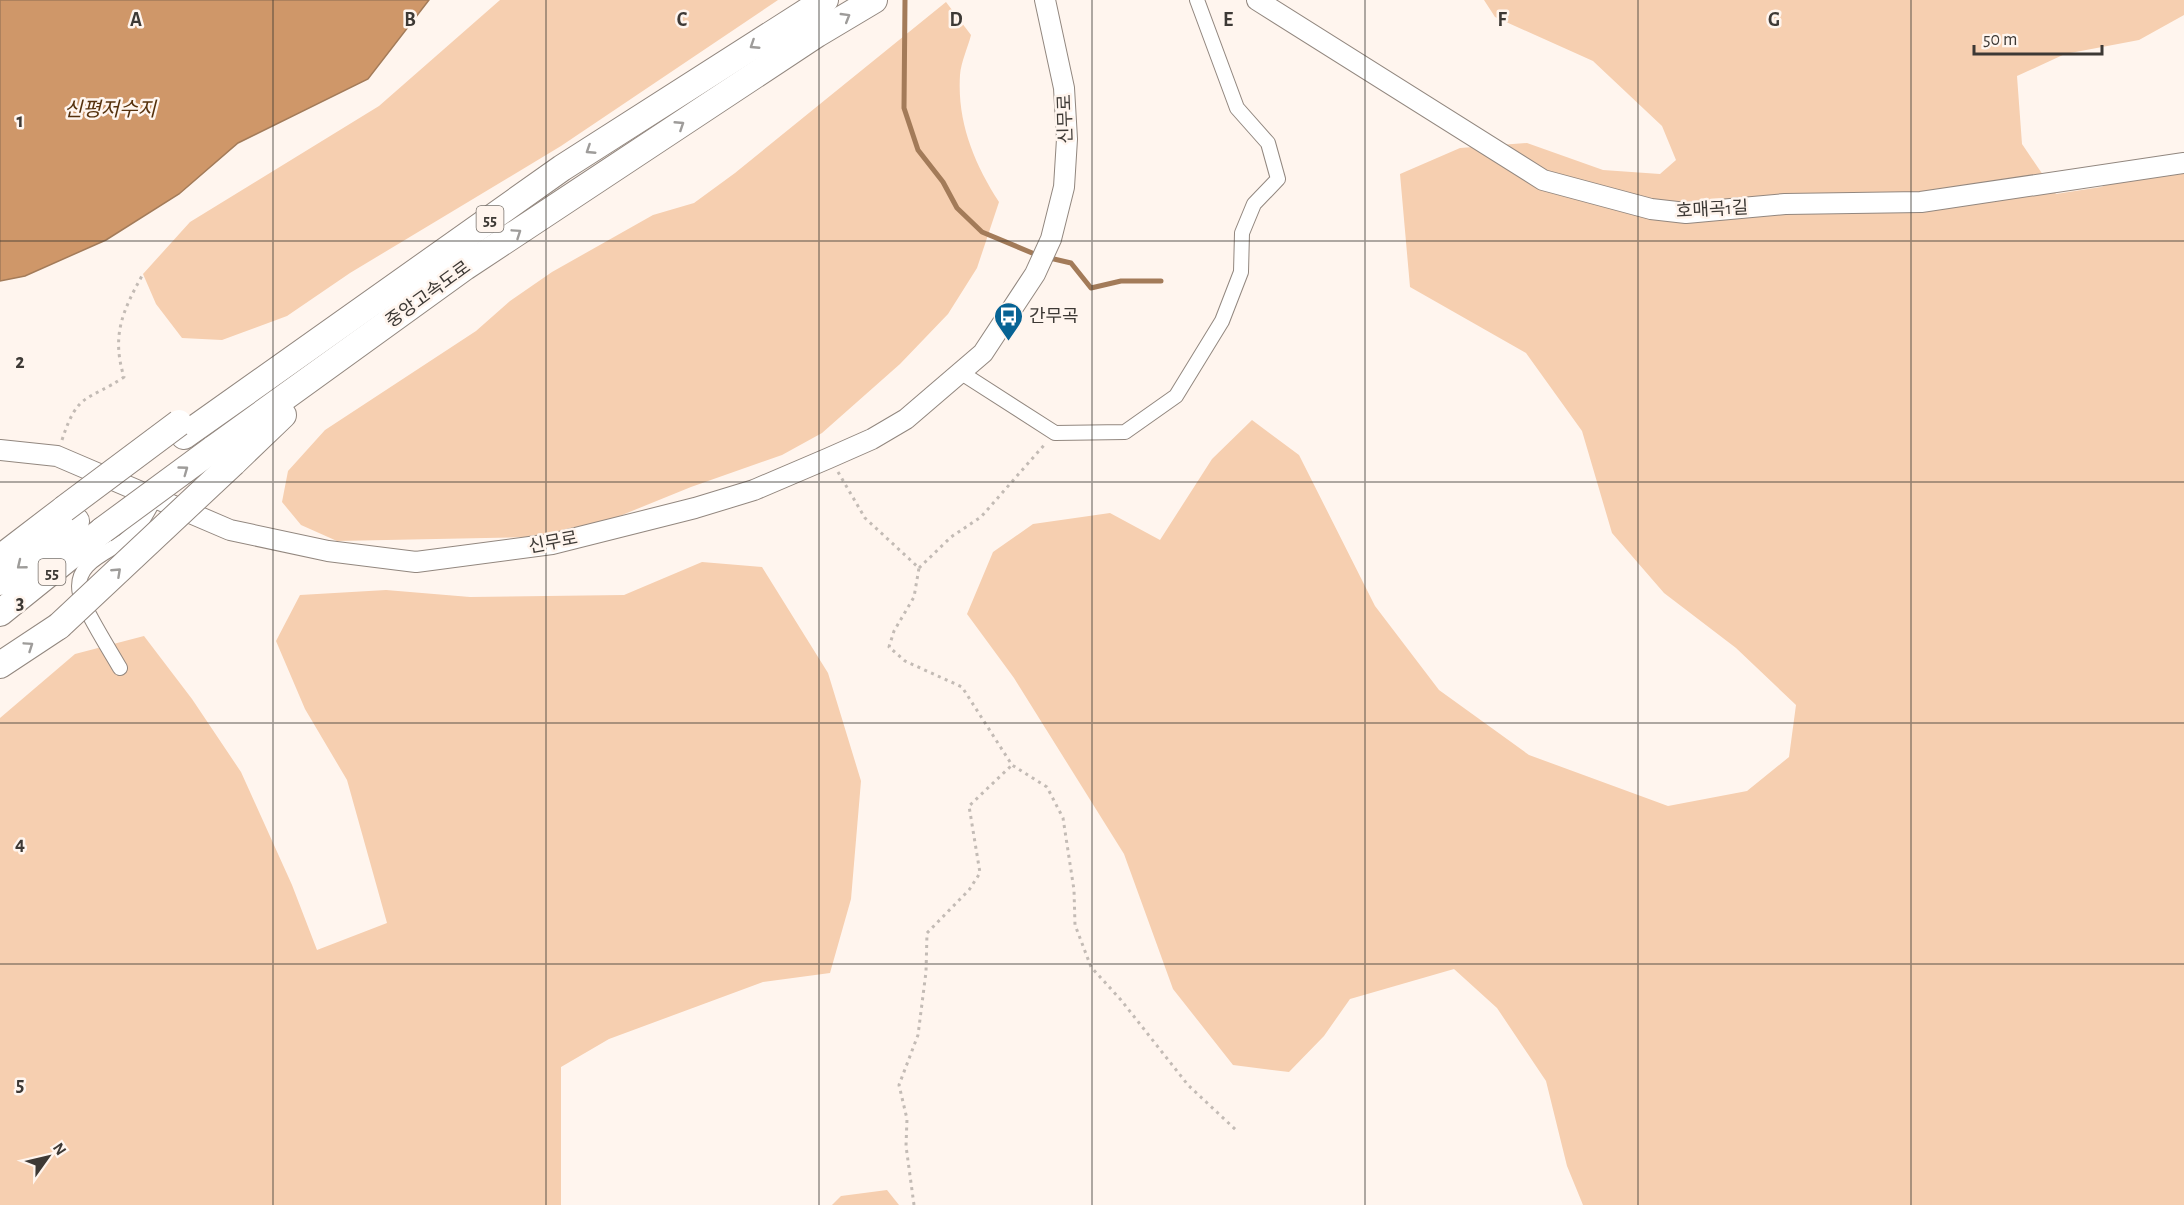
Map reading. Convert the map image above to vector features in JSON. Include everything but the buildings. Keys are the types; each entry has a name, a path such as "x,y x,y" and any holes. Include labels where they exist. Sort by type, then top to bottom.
{"highway":[{"name":"중앙고속도로","path":"0,613 103,530 223,456 350,351 465,267 817,34 874,0"},
{"name":"중앙고속도로","path":"0,582 70,515 181,430 562,168 814,6"},
{"path":"0,665 59,626 223,456"},
{"path":"0,558 70,515"}],"street":[{"name":"신무로","path":"0,450 57,456 230,530 328,551 416,562 552,544 684,511 754,490 829,458 872,439 906,419 983,353 1035,274 1051,239 1064,187 1067,139 1064,88 1045,0"},
{"path":"960,372 1055,433 1125,432 1176,396 1222,321 1241,273 1242,233 1254,204 1278,179 1268,143 1237,108 1197,0"},
{"name":"호매곡1길","path":"1257,0 1543,180 1650,209 1686,213 1785,204 1921,202 2184,163"},
{"path":"120,668 80,593 83,570 100,554 124,540 140,525 155,498"}],"path":[{"path":"57,456 73,410 89,395 124,377 118,357 118,330 127,302 143,274"},
{"path":"1055,433 981,517 951,537 919,568 914,597 894,631 889,647 905,661 962,687 1012,765 1047,787 1063,819 1074,890 1076,925 1091,968 1121,1000 1188,1085 1237,1131"},
{"path":"829,458 865,518 919,568"},
{"path":"914,1205 906,1146 907,1119 899,1085 918,1035 926,972 927,933 969,891 980,873 969,806 1012,765"}],"shaded area":[{"path":"500,0 778,0 561,146 350,273 287,316 222,340 182,338 156,304 143,274 190,222 379,106"},
{"path":"1484,0 2184,0 2184,15 2139,40 2065,54 2017,76 2022,144 2056,194 2101,187 2159,164 2184,170 2184,1205 1583,1205 1567,1166 1546,1081 1497,1008 1454,969 1350,999 1324,1036 1289,1072 1233,1065 1173,989 1124,854 1014,678 967,614 993,552 1033,524 1110,513 1160,540 1212,459 1252,420 1299,455 1375,606 1439,690 1529,755 1668,806 1747,791 1789,757 1796,705 1736,648 1664,593 1612,533 1582,431 1526,353 1410,287 1400,174 1460,148 1527,143 1603,170 1660,174 1676,160 1662,126 1593,61 1495,17"},
{"path":"946,2 971,35 961,70 961,109 964,126 975,157 999,202 977,268 948,314 900,364 822,433 782,455 691,487 595,526 531,537 337,541 301,525 282,502 288,471 325,430 476,331 510,301 552,272 653,215 694,203 735,173"},
{"path":"702,562 762,567 828,673 861,781 851,899 830,973 763,982 609,1039 561,1067 561,1205 0,1205 0,718 75,654 144,636 192,699 241,772 292,885 317,950 387,923 347,780 305,709 276,641 300,595 386,590 470,597 624,595"},
{"path":"887,1190 899,1205 832,1205 841,1196"}],"water":[{"name":"신평저수지","path":"0,0 429,0 368,79 238,143 179,194 106,240 25,276 0,281"}],"waterway":[{"path":"905,0 904,108 918,150 943,182 957,208 982,232 1037,255 1071,263 1091,288 1121,281 1161,281"}],"place":[{"name":"간무곡","path":"1008,342"}]}
